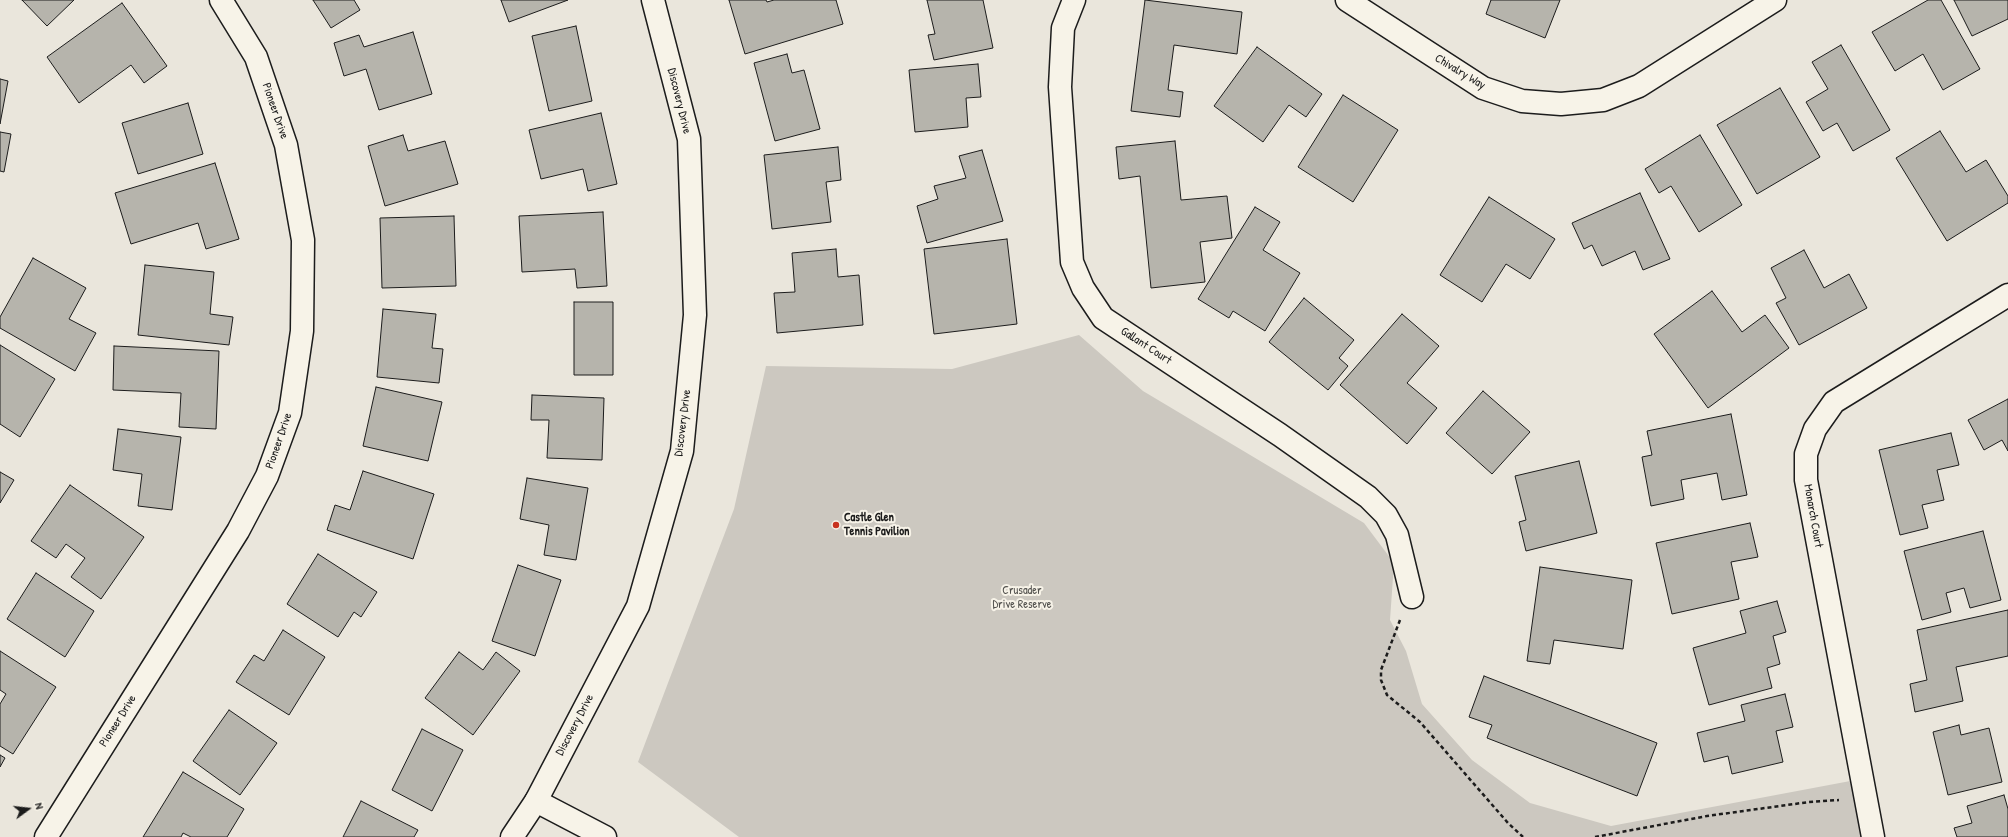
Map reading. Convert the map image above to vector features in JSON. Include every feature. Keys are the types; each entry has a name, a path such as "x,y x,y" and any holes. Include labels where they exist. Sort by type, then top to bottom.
{"street":[{"name":"Pioneer Drive","path":"46,837 238,531 267,476 290,413 302,332 303,240 286,144 256,57 221,0"},
{"name":"Discovery Drive","path":"512,837 536,801 638,606 682,451 695,315 689,139 653,0"},
{"name":"Gallant Court","path":"1074,0 1064,28 1060,87 1072,262 1083,288 1102,318 1280,435 1368,497 1386,515 1397,535 1411,595"},
{"name":"Chivalry Way","path":"1347,0 1483,88 1522,101 1561,104 1603,100 1639,86 1775,0"},
{"name":"Monarch Court","path":"1873,837 1806,480 1806,454 1815,429 1834,402 2008,295"},
{"path":"536,801 605,837"}],"path":[{"path":"1411,595 1381,670 1382,680 1387,695 1420,722 1508,823 1523,837"},
{"path":"1595,837 1707,816 1809,802 1866,798"}],"green space":[{"name":"Crusader Drive Reserve","path":"1079,335 1143,391 1364,523 1394,563 1390,620 1406,651 1422,704 1472,760 1530,803 1611,826 1861,779 1873,837 739,837 638,762 734,509 766,366 952,369"}],"building":[{"path":"22,0 74,0 47,26"},
{"path":"313,0 354,0 360,10 331,28"},
{"path":"501,0 568,0 509,22"},
{"path":"729,0 766,0 767,2 774,0 836,0 843,24 745,54"},
{"path":"927,0 983,0 993,48 934,60 928,35 935,34"},
{"path":"1145,0 1242,12 1237,54 1174,45 1168,90 1183,92 1180,117 1131,111"},
{"path":"1491,0 1560,0 1545,38 1486,14"},
{"path":"1928,0 1941,0 1980,69 1943,90 1923,54 1895,71 1872,32"},
{"path":"1954,0 2008,0 2008,19 1972,36"},
{"path":"122,3 167,66 144,83 131,65 79,103 47,57"},
{"path":"576,26 592,101 549,111 532,36"},
{"path":"413,32 432,94 379,110 366,69 344,76 334,43 359,35 364,47"},
{"path":"1841,45 1890,130 1853,151 1837,123 1823,131 1806,102 1828,89 1812,62"},
{"path":"1257,47 1322,94 1306,117 1289,105 1263,142 1214,106"},
{"path":"787,54 792,73 804,70 820,129 775,141 754,63"},
{"path":"978,64 981,97 966,98 968,127 915,132 909,70"},
{"path":"0,79 8,81 0,124"},
{"path":"1780,88 1820,157 1757,194 1717,125"},
{"path":"1343,95 1398,130 1353,202 1298,167"},
{"path":"188,103 203,154 138,174 122,123"},
{"path":"601,113 617,184 588,191 583,169 541,179 529,130"},
{"path":"1940,131 1966,172 1986,160 2008,196 2008,203 1947,241 1896,158"},
{"path":"0,132 11,134 4,172 0,171"},
{"path":"403,135 408,151 445,141 458,184 385,206 368,146"},
{"path":"1700,135 1742,205 1699,232 1671,186 1659,193 1645,169"},
{"path":"1175,141 1181,200 1227,196 1232,238 1200,242 1205,282 1151,288 1140,176 1119,179 1116,147"},
{"path":"838,147 841,180 826,182 831,222 772,229 764,155"},
{"path":"982,150 1003,221 927,243 917,206 938,199 934,186 966,178 959,156"},
{"path":"215,163 239,239 206,249 198,223 131,244 115,193"},
{"path":"1640,193 1670,259 1643,270 1635,251 1602,266 1592,245 1584,249 1572,223"},
{"path":"1489,197 1555,239 1530,279 1506,264 1482,302 1440,275"},
{"path":"1255,207 1280,222 1263,250 1300,273 1265,331 1233,311 1229,318 1198,299"},
{"path":"603,212 607,286 577,288 575,269 522,272 519,216"},
{"path":"454,216 456,286 382,288 380,218"},
{"path":"1007,239 1017,324 934,334 924,249"},
{"path":"836,249 838,277 859,275 863,325 777,333 774,293 795,292 792,253"},
{"path":"1804,250 1824,288 1849,274 1867,308 1799,345 1776,303 1786,298 1771,268"},
{"path":"33,258 86,288 69,319 96,333 75,371 0,328 0,317"},
{"path":"145,265 214,272 210,314 233,317 229,345 138,335"},
{"path":"1712,291 1742,332 1765,315 1789,348 1708,408 1654,334"},
{"path":"1304,298 1354,340 1339,358 1348,366 1328,390 1269,342"},
{"path":"574,302 613,302 613,375 574,375"},
{"path":"383,309 436,314 432,348 443,349 439,383 377,377"},
{"path":"1402,314 1439,346 1407,383 1437,408 1407,444 1340,385"},
{"path":"0,345 55,379 20,437 0,424"},
{"path":"114,346 219,351 216,429 179,427 181,393 113,390"},
{"path":"376,387 442,402 428,461 363,446"},
{"path":"1483,391 1530,432 1492,474 1446,433"},
{"path":"532,395 604,398 602,460 547,458 549,420 531,420"},
{"path":"2008,399 2008,451 2002,440 1984,450 1968,420"},
{"path":"1731,414 1747,495 1722,500 1717,473 1681,480 1684,499 1651,506 1642,457 1652,455 1647,431"},
{"path":"118,429 181,437 172,510 138,506 142,474 113,470"},
{"path":"1951,433 1959,465 1937,470 1944,500 1922,505 1928,528 1900,535 1879,450"},
{"path":"1579,461 1597,533 1526,551 1519,522 1526,520 1515,476"},
{"path":"363,471 434,494 413,559 327,530 335,505 350,510"},
{"path":"0,472 14,480 0,503"},
{"path":"527,478 588,488 576,560 544,555 549,525 520,519"},
{"path":"70,485 144,537 101,599 71,577 85,558 66,544 56,558 31,541"},
{"path":"1750,523 1758,557 1731,562 1739,599 1672,614 1656,543"},
{"path":"1983,531 2001,600 1970,608 1964,588 1946,593 1951,612 1922,620 1904,551"},
{"path":"318,554 377,592 361,617 354,612 338,637 287,604"},
{"path":"518,565 561,580 535,656 492,641"},
{"path":"1540,567 1632,580 1623,649 1554,640 1550,664 1527,661"},
{"path":"36,573 94,611 65,657 7,619"},
{"path":"1777,601 1786,632 1773,636 1780,664 1767,668 1772,688 1709,705 1693,648 1746,633 1740,611"},
{"path":"2008,610 2008,656 1956,667 1963,701 1915,712 1910,684 1927,680 1917,630"},
{"path":"283,630 325,657 289,715 236,682 254,655 264,661"},
{"path":"0,651 56,687 13,754 0,746 0,704 6,694 0,690"},
{"path":"459,652 483,670 496,652 520,671 473,735 425,698"},
{"path":"1484,676 1657,743 1637,796 1487,738 1492,725 1469,717"},
{"path":"1785,694 1793,727 1776,731 1783,762 1732,774 1728,756 1704,762 1697,733 1745,721 1741,705"},
{"path":"229,710 277,743 240,795 193,761"},
{"path":"1959,725 1961,735 1989,728 2002,782 1948,795 1933,732"},
{"path":"422,729 463,750 432,811 392,790"},
{"path":"0,755 5,758 0,767"},
{"path":"183,772 244,809 227,837 191,837 183,833 181,837 143,837"},
{"path":"2004,795 2008,809 2008,837 1957,837 1954,828 1972,823 1967,806"},
{"path":"361,801 418,830 414,837 343,837"}],"place":[{"name":"Castle Glen Tennis Pavilion","path":"836,525"}]}
